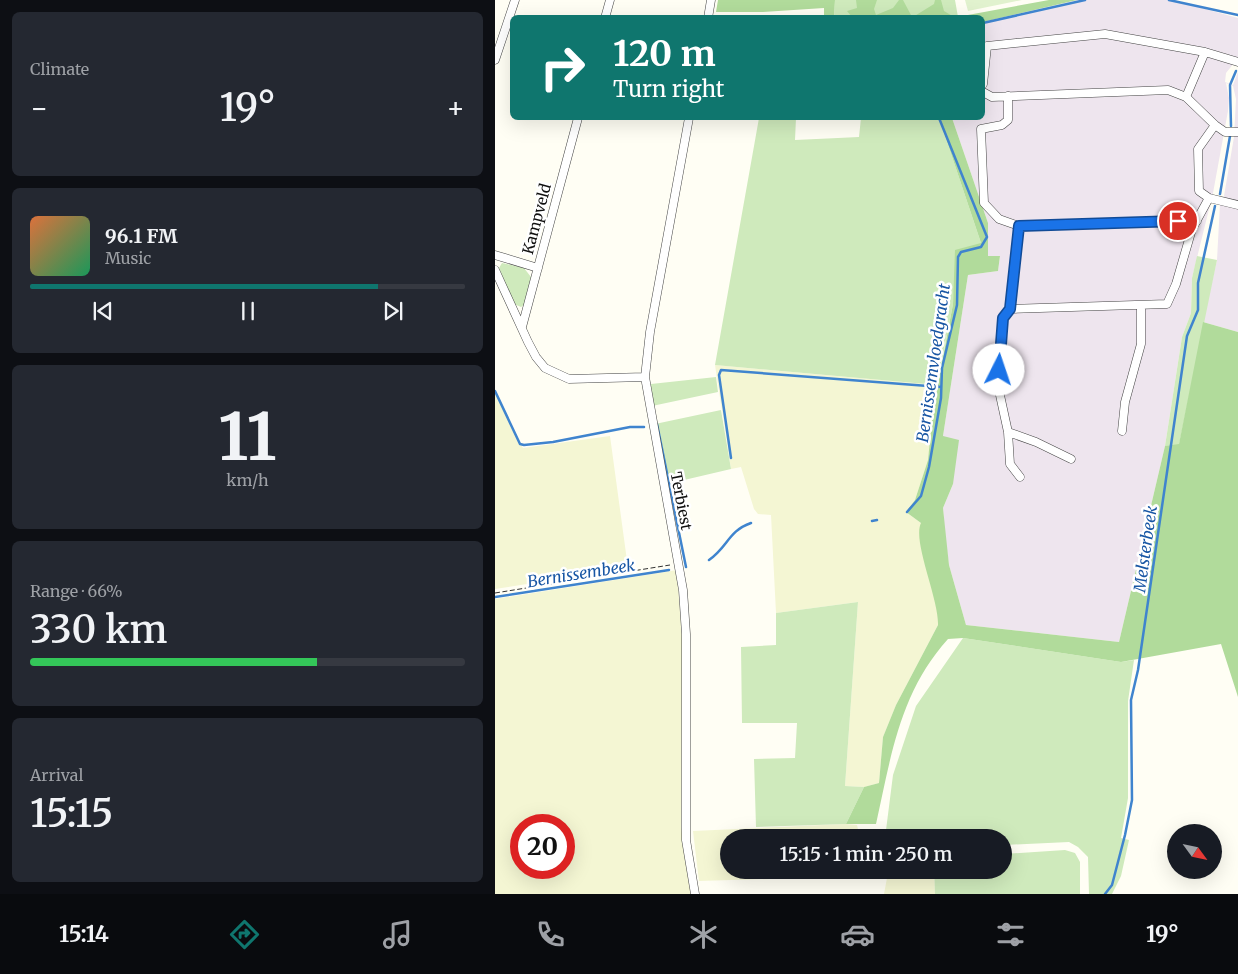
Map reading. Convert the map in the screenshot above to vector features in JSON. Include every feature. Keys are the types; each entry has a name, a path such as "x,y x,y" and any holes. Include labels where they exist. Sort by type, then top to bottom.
{"street":[{"path":"495,60 515,0"},
{"path":"606,15 610,0"},
{"path":"708,15 711,0"},
{"path":"985,65 987,46 1105,34 1205,52 1238,62"},
{"path":"1186,97 1205,52"},
{"path":"985,93 992,97 1168,90 1186,97 1215,126 1225,132 1238,132"},
{"path":"1008,96 1008,120 1002,125 981,129 984,203 999,219 1019,226 1197,221"},
{"name":"Kampveld","path":"522,327 577,120"},
{"name":"Terbiest","path":"689,120 650,332 645,377 680,564 687,634 686,840 695,894"},
{"path":"1215,126 1198,149 1199,191 1209,198 1238,205"},
{"path":"1010,309 1167,304 1176,284 1192,229 1209,198"},
{"path":"1019,226 1010,309 1003,318 998,386 1007,432 1009,464 1020,477"},
{"path":"495,255 538,268"},
{"path":"495,270 536,358 545,368 569,379 645,377"},
{"path":"1122,431 1125,402 1141,344 1141,305"},
{"path":"1007,432 1036,442 1071,459"}],"path":[{"path":"495,593 680,564"}],"shaded area":[{"path":"1077,0 1172,0 1238,18 1238,58 1226,73 1225,82 1233,85 1238,72 1238,332 1203,322 1217,260 1220,204 1224,196 1234,137 1236,99 1233,86 1226,83 1229,98 1228,111 1213,193 1192,278 1191,313 1182,337 1165,446 1119,642 966,625 949,565 943,508 953,484 943,436 968,275 998,271 1000,257 988,256 988,223 953,120 985,120 985,22"}],"green space":[{"path":"718,0 835,0 834,15 824,15 824,8 763,12 716,12"},
{"path":"835,0 955,0 958,15 834,15"},
{"path":"856,0 877,0 874,9 876,15 850,15 847,11 857,8"},
{"path":"899,0 903,0 911,15 876,15 893,8"},
{"path":"935,0 941,0 944,11 951,15 916,15 934,4"},
{"path":"965,0 1022,0 968,11"},
{"path":"1049,0 1077,0 985,22 985,15 968,15"},
{"path":"759,120 796,120 795,140 859,137 861,120 940,120 981,243 955,280 953,304 937,385 715,365"},
{"path":"940,120 953,120 988,223 988,256 1000,256 998,271 968,275 943,436 959,440 953,484 943,508 949,565 966,625 1119,642 1165,446 1179,444 1203,322 1238,332 1238,697 1221,644 1121,662 963,638 948,639 932,659 908,703 893,750 876,824 846,824 864,787 879,783 883,737 896,705 938,625 920,543 919,531 921,523 906,512 915,500 928,460 933,410 953,304 955,250 981,243"},
{"path":"1197,256 1217,260 1179,445 1165,446 1182,337 1191,313 1192,278"},
{"path":"502,263 524,268 531,277 525,304 521,307 514,304 499,268"},
{"path":"715,365 937,385 928,460 915,500 906,512 921,523 938,613 938,625 896,705 883,737 879,783 864,787 845,786 858,602 776,613 771,515 758,514 754,509 741,467 731,469"},
{"path":"716,377 718,392 652,406 651,384"},
{"path":"495,393 523,448 610,436 628,568 495,589"},
{"path":"721,410 731,469 667,484 655,424"},
{"path":"677,570 682,640 681,827 691,894 495,894 495,599"},
{"path":"858,602 845,786 864,787 846,824 756,827 754,759 795,758 797,723 742,723 741,647 776,645 776,613"},
{"path":"963,638 1121,662 1134,660 1128,701 1128,798 1121,838 1129,840 1121,876 1112,894 1089,894 1088,857 1078,847 1069,842 1012,845 1012,829 886,829 893,775 916,706"},
{"path":"846,824 857,825 858,829 737,829"},
{"path":"720,830 720,879 768,879 699,881 693,831"},
{"path":"1065,850 1075,853 1080,862 1080,894 935,894 934,879 1012,879 1012,853"},
{"path":"887,879 934,879 935,894 884,894"}],"waterway":[{"name":"Bernissemvloedgracht","path":"985,23 1085,0"},
{"name":"Bernissemvloedgracht","path":"1169,0 1238,15"},
{"name":"Melsterbeek","path":"1231,126 1230,85 1236,71"},
{"name":"Bernissemvloedgracht","path":"907,512 921,496 929,467 941,398 942,368 957,305 958,257 961,252 981,247 987,237 940,120"},
{"name":"Melsterbeek","path":"1220,194 1230,136"},
{"name":"Melsterbeek","path":"1105,894 1112,885 1132,800 1131,700 1138,670 1187,336 1198,310 1198,283 1215,206"},
{"path":"731,458 719,375 721,370 941,387"},
{"path":"495,391 520,444 524,445 553,442 630,427 644,427"},
{"path":"657,424 686,567"},
{"name":"Bernissemvloedgracht","path":"872,521 877,520"},
{"name":"Bernissemvloedgracht","path":"709,560 737,530 751,523"},
{"name":"Bernissembeek","path":"495,597 669,570"}],"route":[{"path":"999,370 1003,318 1010,309 1019,226 1178,221"}]}
